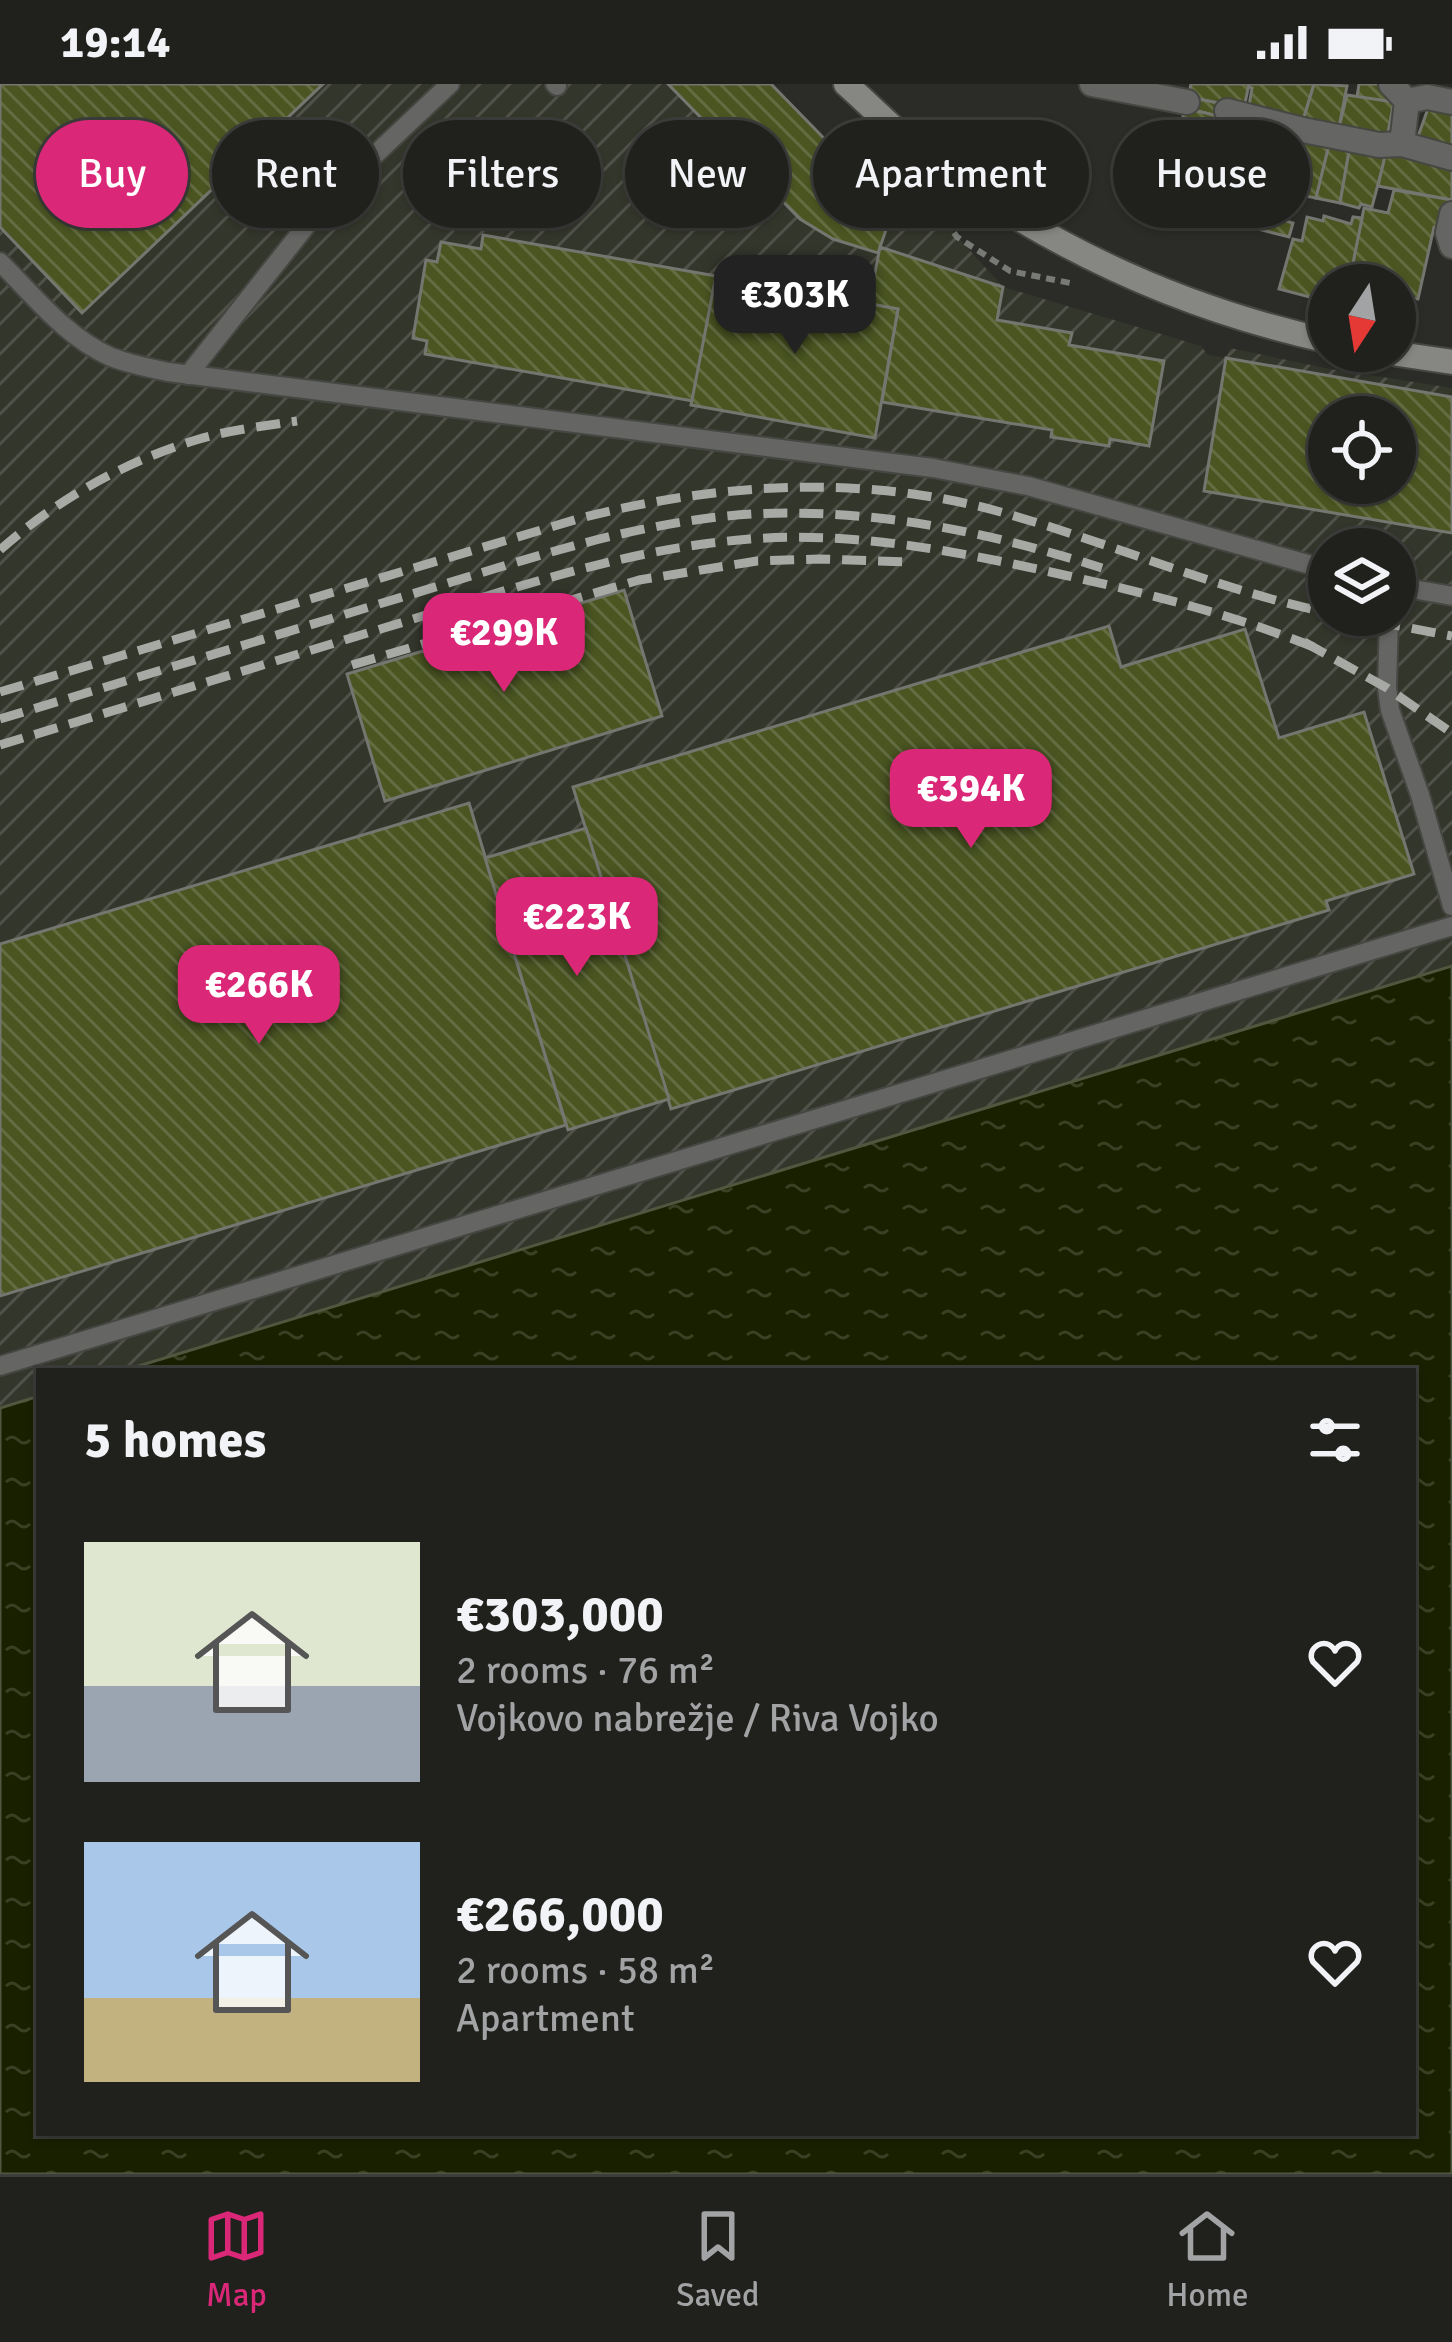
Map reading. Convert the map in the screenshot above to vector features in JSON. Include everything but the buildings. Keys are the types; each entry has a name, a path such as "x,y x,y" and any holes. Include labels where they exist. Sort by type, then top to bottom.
{"street":[{"path":"846,84 926,155 1048,237 1171,293 1248,321 1308,336"},
{"path":"1092,84 1187,102"},
{"path":"1402,144 1399,92 1452,102"},
{"path":"1227,111 1452,158"},
{"path":"1452,214 1448,233 1452,246"},
{"path":"1416,357 1452,362"}],"lane":[{"path":"188,375 313,218 450,84"},
{"path":"0,262 67,330 88,345 139,366 933,468 1050,492 1308,564"},
{"path":"1416,590 1452,596"},
{"path":"1389,636 1390,710 1452,906"},
{"path":"0,1366 1452,926"}],"shaded area":[{"path":"0,84 771,84 813,127 813,228 949,228 1003,287 1201,346 1208,355 1226,358 1230,348 1308,364 1308,372 1350,372 1452,388 1452,966 132,1368 36,1368 36,1397 0,1408"}],"water":[{"path":"1452,966 1452,2174 0,2174 0,1408 36,1397 36,2136 1416,2136 1416,1368 132,1368"}],"railway":[{"path":"0,550 68,499 143,459 208,437 297,421"},
{"path":"0,692 581,518 737,491 841,488 946,499 1308,608"},
{"path":"0,719 536,556 709,518 798,513 886,519 974,534 1102,568"},
{"path":"0,745 577,570 750,539 869,541 987,559 1192,606 1316,648"},
{"path":"352,665 639,580 757,561 912,562"},
{"path":"1416,629 1452,636"},
{"path":"1304,642 1387,688 1452,733"}]}
